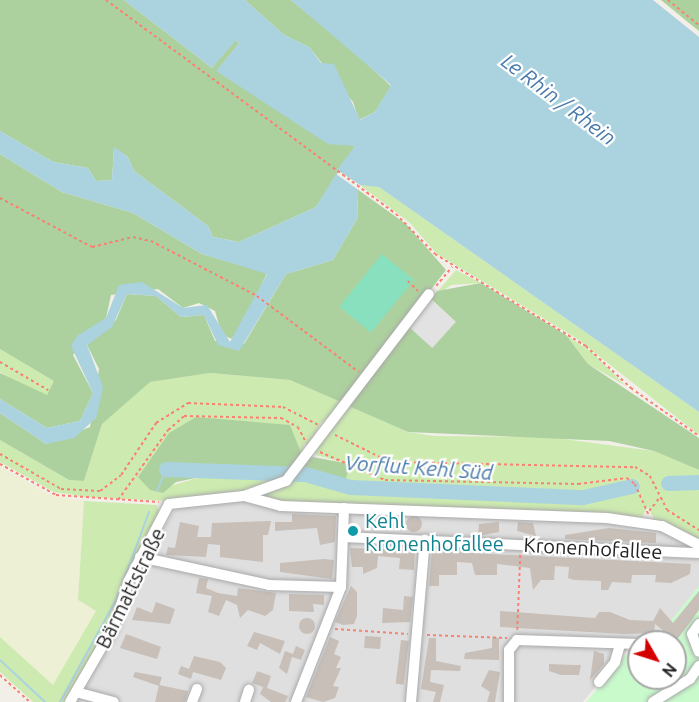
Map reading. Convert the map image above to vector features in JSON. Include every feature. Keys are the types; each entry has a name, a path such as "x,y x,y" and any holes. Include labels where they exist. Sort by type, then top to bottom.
{"street":[{"path":"170,504 244,496 289,478 427,297"},
{"path":"244,496 281,506 607,518 662,526 699,545"},
{"name":"Bärmattstraße","path":"73,697 114,626 140,557 170,504"},
{"path":"296,702 341,587 345,508"},
{"name":"Kronenhofallee","path":"343,537 699,553"},
{"path":"411,702 425,540"},
{"path":"140,557 268,585 341,587"},
{"path":"699,624 692,634 699,652"},
{"path":"509,702 509,650 517,640 627,644"},
{"path":"599,682 615,662 620,644"},
{"path":"652,702 690,679 699,666"},
{"path":"192,702 197,689"},
{"path":"245,702 249,690"},
{"path":"73,697 114,702"}],"path":[{"path":"106,0 364,190 453,266 586,346 631,388 699,436"},
{"path":"668,0 699,25"},
{"path":"0,198 92,247 133,237 151,241 257,296 367,378"},
{"path":"408,280 427,297 453,266"},
{"path":"0,362 48,390"},
{"path":"0,454 61,489 100,491 121,475 156,423 188,403 283,407 373,458 390,462 635,467 650,476 667,510 699,530"},
{"path":"118,500 168,430 184,416 281,418 298,427 309,451 340,456 385,480 578,484 627,478 647,507"},
{"path":"0,464 56,495 170,504"},
{"path":"649,512 659,498"},
{"path":"517,640 521,545"},
{"path":"0,675 30,702"}],"shaded area":[{"path":"429,298 456,322 432,348 406,324"},
{"path":"252,499 654,519 699,539 699,586 664,630 627,630 627,649 583,702 77,702 121,624 136,575 177,506"}],"green space":[{"path":"0,0 124,0 212,68 235,39 239,43 217,71 355,146 316,207 239,242 213,237 208,226 134,171 127,156 114,148 112,180 96,181 88,168 53,162 0,131"},
{"path":"245,0 291,0 345,44 391,86 375,112 359,120 353,102 309,47 284,35"},
{"path":"661,0 699,0 699,31 689,23"},
{"path":"0,154 62,192 133,213 202,254 267,273 235,340 222,335 215,311 199,303 183,308 158,289 111,295 106,318 73,355 93,393 80,421 47,428 0,399 0,373 47,395 54,381 0,349"},
{"path":"364,183 379,187 699,412 699,435 576,338 437,254 409,222 360,185"},
{"path":"357,189 406,224 446,270 343,403 290,380 210,373 150,382 102,424 84,481 69,480 0,440 0,413 46,444 90,427 99,369 87,345 116,320 127,294 156,296 181,317 204,315 215,341 244,344 286,274 333,260 358,217"},
{"path":"382,254 414,280 371,333 339,307"},
{"path":"456,270 481,283 451,285 431,299"},
{"path":"481,283 566,335 588,364 699,438 699,470 654,451 609,441 408,432 346,405 407,325 456,322 431,299 437,291"},
{"path":"566,335 592,352 626,386 588,364"},
{"path":"0,349 55,381 54,388 47,395 28,390 0,372"},
{"path":"210,373 290,380 343,403 320,424 309,445 304,444 302,455 196,417 170,486 201,477 284,480 251,490 170,501 86,497 54,492 0,462 0,440 69,480 84,481 102,424 114,408 149,382"},
{"path":"346,405 408,432 434,436 548,437 654,451 699,470 699,539 654,519 648,507 642,517 282,504 254,495 345,463 316,455 314,448"},
{"path":"196,417 290,425 302,455 345,463 349,469 345,481 320,475 314,482 201,477 176,482 163,493 150,490 138,477 169,433"},
{"path":"0,466 48,494 84,501 78,600 97,611 53,686 0,637"},
{"path":"84,501 157,505 160,514 115,616 67,702 33,702 0,672 0,637 53,685 96,611 78,600"},
{"path":"699,586 699,702 586,702 627,654 627,690 687,690 687,630 664,630"}],"water":[{"name":"Le Rhin / Rhein","path":"124,0 245,0 284,35 309,47 321,63 334,64 360,120 375,112 391,85 291,0 653,0 699,37 699,412 379,187 360,185 337,170 355,146 328,144 216,71 239,43 236,40 212,68"},
{"path":"0,131 53,162 88,168 96,181 112,180 114,147 127,156 134,171 208,226 213,237 239,242 316,207 336,174 357,189 358,217 333,260 286,274 239,351 218,345 204,315 181,317 156,296 127,294 112,327 87,345 103,387 96,418 74,438 46,444 0,413 0,399 47,428 80,421 93,393 71,346 77,336 106,318 119,285 142,282 183,308 207,305 230,342 267,274 202,254 133,213 62,192 0,154"}],"building":[{"path":"292,514 336,516 335,542 320,545 317,528 275,531 275,522 292,522"},
{"path":"411,516 417,516 422,524 420,530 411,532 406,527 406,521"},
{"path":"271,521 268,535 263,535 263,562 220,557 220,545 208,544 206,557 166,555 168,547 175,548 180,522 199,526 197,537 211,537 212,523"},
{"path":"499,522 499,532 478,536 479,524"},
{"path":"518,522 533,523 536,536 517,531"},
{"path":"609,528 656,533 656,543 565,539 565,535"},
{"path":"350,548 415,550 414,570 399,569 400,558 378,556 377,568 363,574 363,567 352,567"},
{"path":"432,551 691,564 690,574 671,583 655,582 656,575 632,575 631,583 612,582 608,590 601,590 601,581 568,578 569,567 555,566 554,580 541,580 533,590 530,568 497,564 497,575 475,575 472,563 457,562 457,575 439,575 439,586 429,586"},
{"path":"334,560 332,579 280,572 280,563"},
{"path":"199,578 208,579 206,588 218,593 237,596 238,588 276,593 273,610 265,616 248,610 240,618 237,605 226,600 219,616 208,612 212,596 196,593"},
{"path":"351,586 357,592 357,616 354,624 343,625 335,622"},
{"path":"699,591 699,610 684,630 662,630 655,624 654,630 627,630 625,634 500,627 500,611 595,618 599,612 610,612 630,620 653,621 660,608 673,623"},
{"path":"289,594 324,595 324,605 313,604 314,612 289,611"},
{"path":"404,596 413,597 410,622 382,623 383,608 403,610"},
{"path":"156,602 175,609 170,624 132,620 137,607 152,613"},
{"path":"307,618 315,626 307,634 299,626"},
{"path":"254,632 285,641 280,654 260,643 257,650 247,646"},
{"path":"126,634 161,647 157,659 120,648"},
{"path":"365,636 381,637 380,649 364,648"},
{"path":"330,637 339,641 334,654 341,657 336,668 341,668 333,686 339,687 335,698 323,702 306,697"},
{"path":"492,637 499,638 499,660 464,659 465,653 492,648"},
{"path":"429,638 436,638 436,661 461,666 460,671 431,670 430,682 444,685 440,702 433,702 436,692 421,689"},
{"path":"401,640 409,641 404,685 396,684"},
{"path":"296,646 305,650 301,660 292,657 287,674 279,668 285,651 293,654"},
{"path":"594,651 604,654 604,664 590,680"},
{"path":"194,656 220,662 226,668 221,680 193,672 191,679 178,674 181,666 189,669"},
{"path":"549,664 581,665 579,675 561,675 549,671"},
{"path":"489,670 500,672 495,702 487,702 490,692 481,686"},
{"path":"257,671 271,676 267,688 288,696 285,702 271,702 260,694 263,687 252,683"},
{"path":"135,672 162,677 159,686 133,677"},
{"path":"159,685 188,691 185,702 155,702"}],"waterway":[{"path":"157,491 166,469"},
{"name":"Vorflut Kehl Süd","path":"166,469 305,474 350,487 583,497 632,486"},
{"name":"Vorflut Kehl Süd","path":"668,483 699,482"},
{"path":"60,702 117,598 149,512"},
{"path":"0,660 45,702"}],"place":[{"name":"Kehl Kronenhofallee","path":"353,531"}]}
